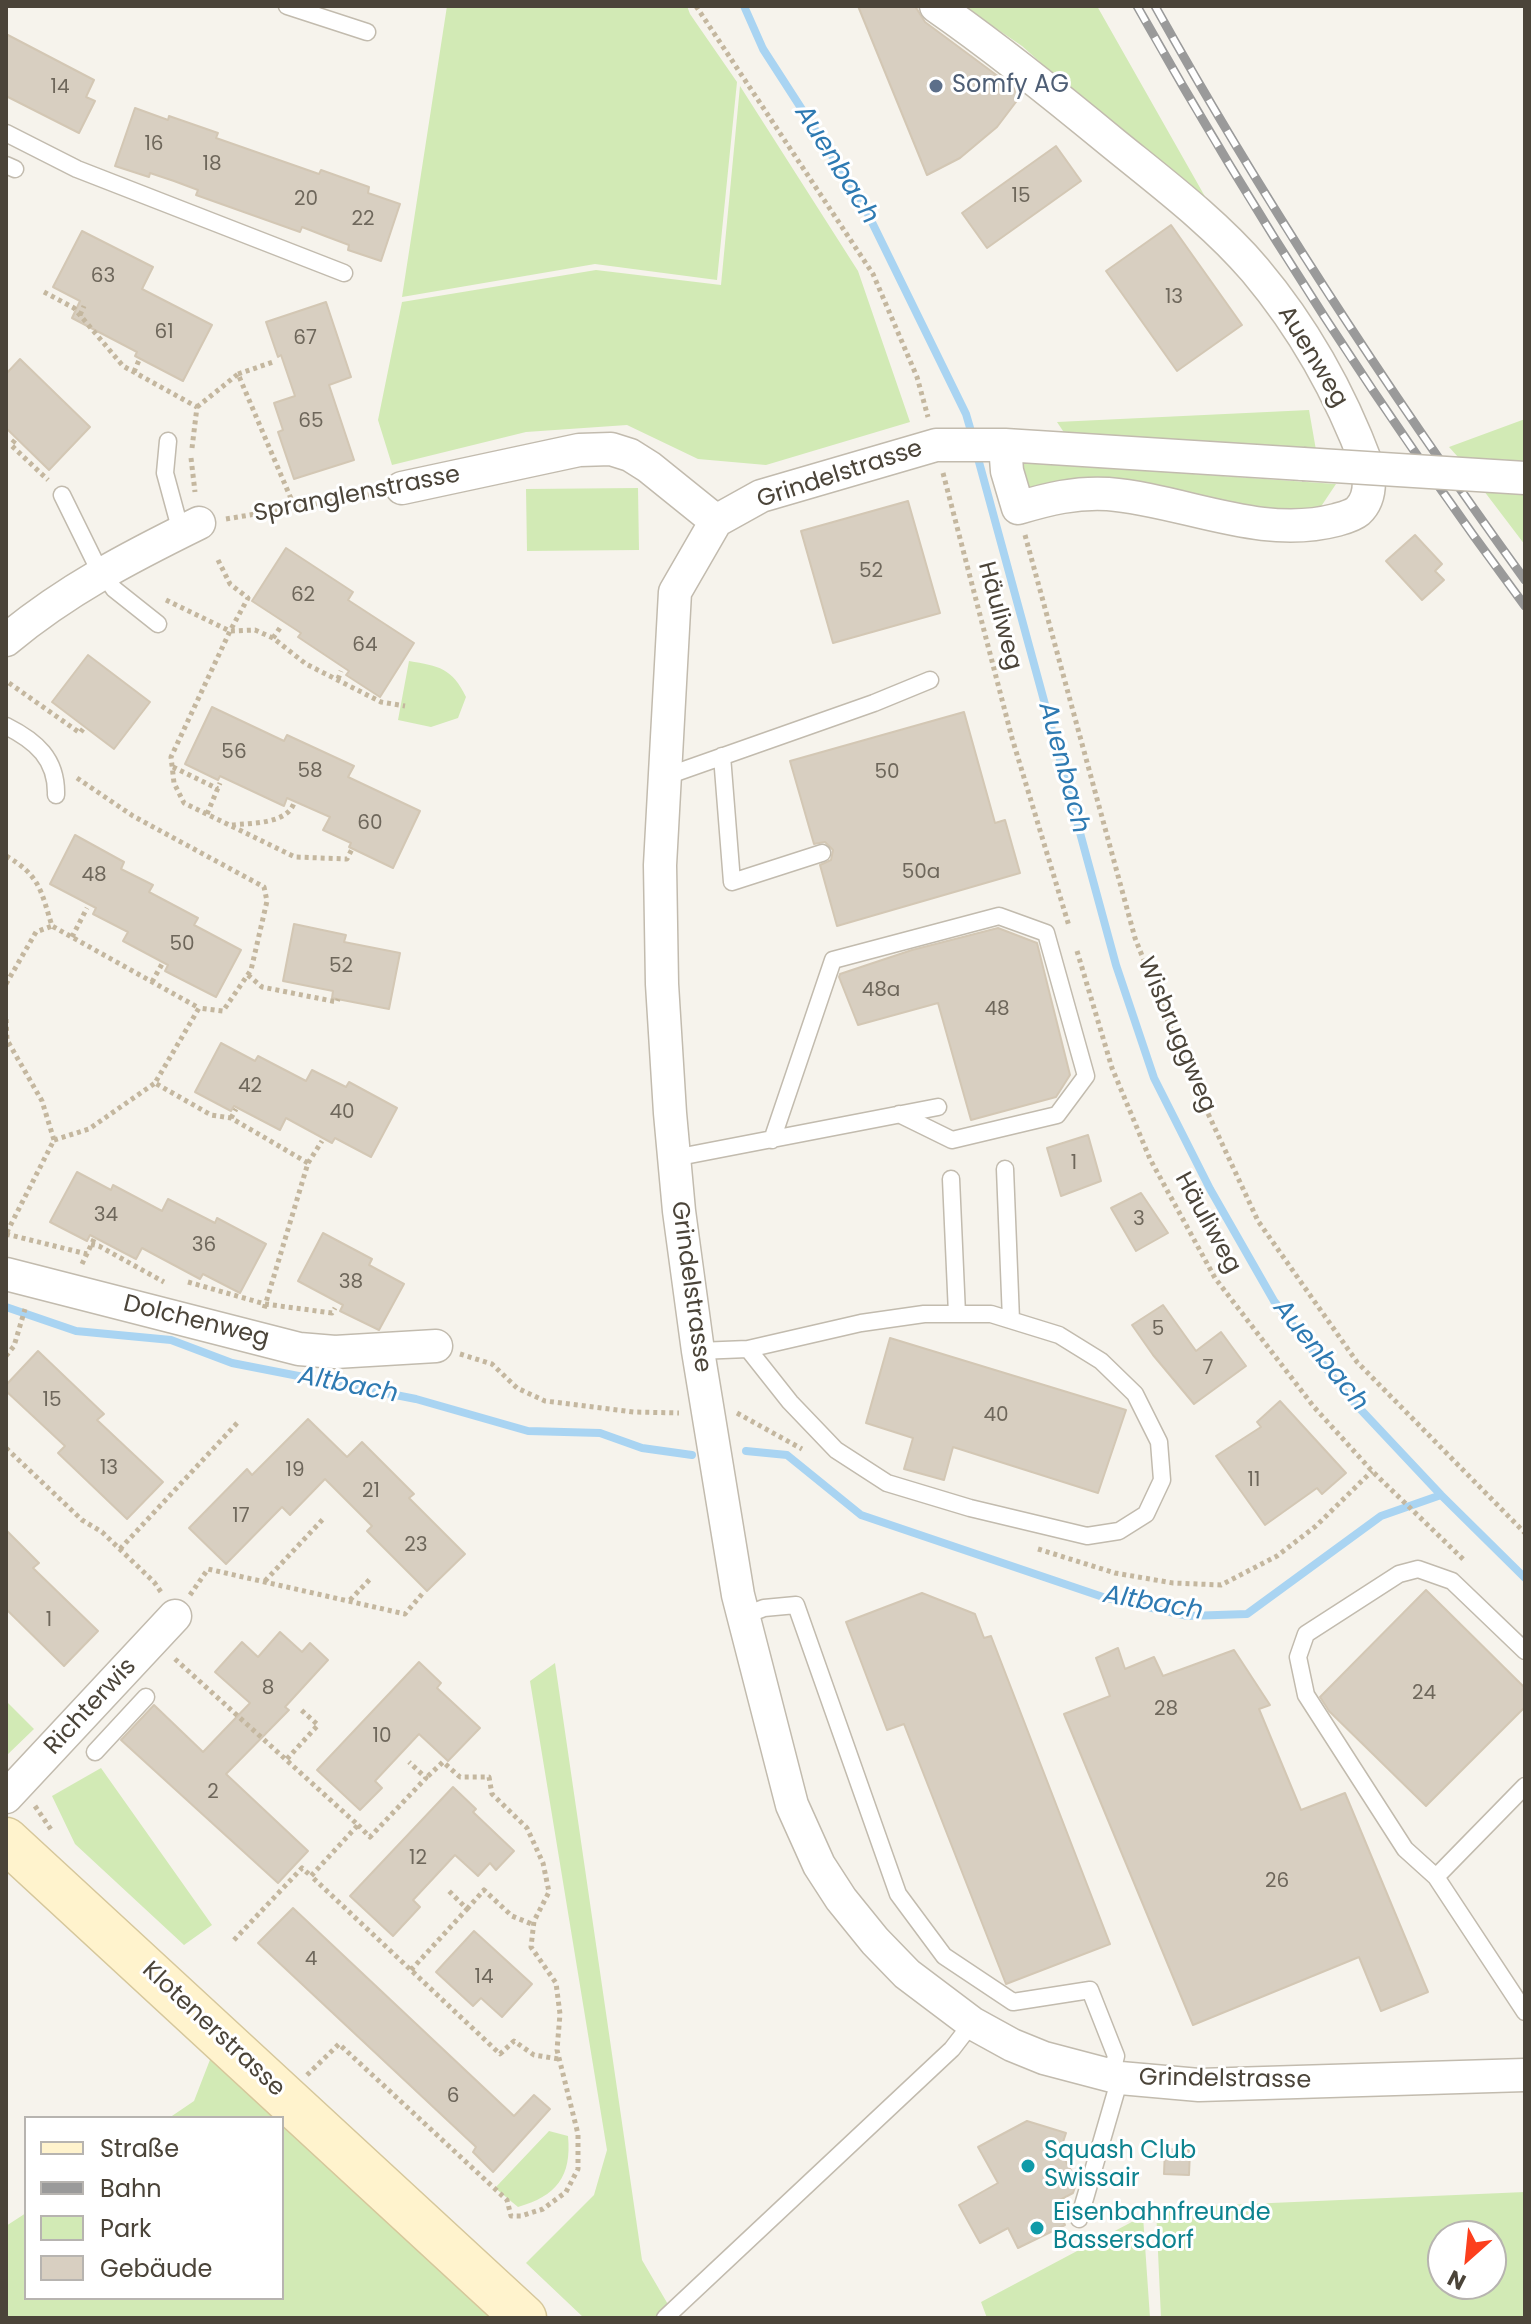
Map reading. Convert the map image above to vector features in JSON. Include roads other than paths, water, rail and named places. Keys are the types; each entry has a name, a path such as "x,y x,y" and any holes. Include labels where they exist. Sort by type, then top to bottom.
{"main road":[{"name":"Klotenerstrasse","path":"6,1840 524,2318"}],"street":[{"name":"Auenweg","path":"936,6 1152,174 1236,250 1273,295 1334,386 1369,477 1364,503 1354,514 1307,525 1260,523 1129,497 1092,493 1048,499 1018,508 1007,471 971,445"},
{"name":"Grindelstrasse","path":"1525,478 971,445 761,496 716,521 675,592 660,865 662,984 674,1158 698,1351 743,1616 792,1805 819,1865 841,1899 907,1974 972,2023 1044,2058 1115,2077 1199,2085 1525,2075"},
{"name":"Spranglenstrasse","path":"402,488 579,450 611,449 630,455 649,467 716,521"},
{"path":"6,640 76,588 190,527"},
{"name":"Dolchenweg","path":"6,1274 299,1349 335,1352 446,1349"},
{"name":"Richterwis","path":"6,1797 164,1628"}],"lane":[{"path":"287,6 367,32"},
{"path":"6,133 77,169 344,273"},
{"path":"168,441 165,473 190,527"},
{"path":"62,495 102,573 114,589 158,624"},
{"path":"664,777 874,703 930,680"},
{"path":"6,726 28,737 49,760 57,777 56,795"},
{"path":"722,756 732,882 822,853"},
{"path":"772,1140 833,960 999,916 1046,933 1086,1076 1057,1115 952,1140 899,1114"},
{"path":"674,1158 938,1107"},
{"path":"1005,1169 1011,1320"},
{"path":"951,1179 957,1314"},
{"path":"698,1351 748,1349 861,1323 924,1314 991,1314 1059,1335 1101,1361 1135,1394 1159,1442 1162,1480 1146,1514 1119,1531 1087,1536 970,1508 887,1483 836,1450 790,1402 748,1349"},
{"path":"1525,1651 1452,1581 1418,1569 1399,1574 1306,1634 1298,1657 1306,1695 1405,1849 1436,1877 1525,2012"},
{"path":"743,1616 764,1608 796,1605 898,1894 944,1956 1013,2002 1090,1990 1116,2056 1115,2077 1079,2219"},
{"path":"95,1752 146,1697"},
{"path":"1436,1877 1525,1786"},
{"path":"671,2313 952,2049 972,2023"}],"waterway":[{"name":"Auenbach","path":"744,6 763,49 863,204 966,414 973,438"},
{"name":"Auenbach","path":"976,451 1116,965 1154,1078 1210,1189 1274,1301 1347,1395 1525,1578"},
{"name":"Altbach","path":"6,1307 76,1331 171,1340 232,1363 416,1399 528,1431 600,1433 642,1448 692,1455"},
{"name":"Altbach","path":"746,1451 787,1455 861,1515 1103,1597 1188,1616 1247,1614 1381,1516 1441,1495"}],"railway":[{"path":"1137,6 1227,161 1322,312 1421,461 1525,606"},
{"path":"1155,6 1241,154 1331,298 1525,580"}],"place":[{"name":"Somfy AG","path":"936,86"},
{"name":"Squash Club Swissair","path":"1028,2166"},
{"name":"Eisenbahnfreunde Bassersdorf","path":"1037,2228"}]}
